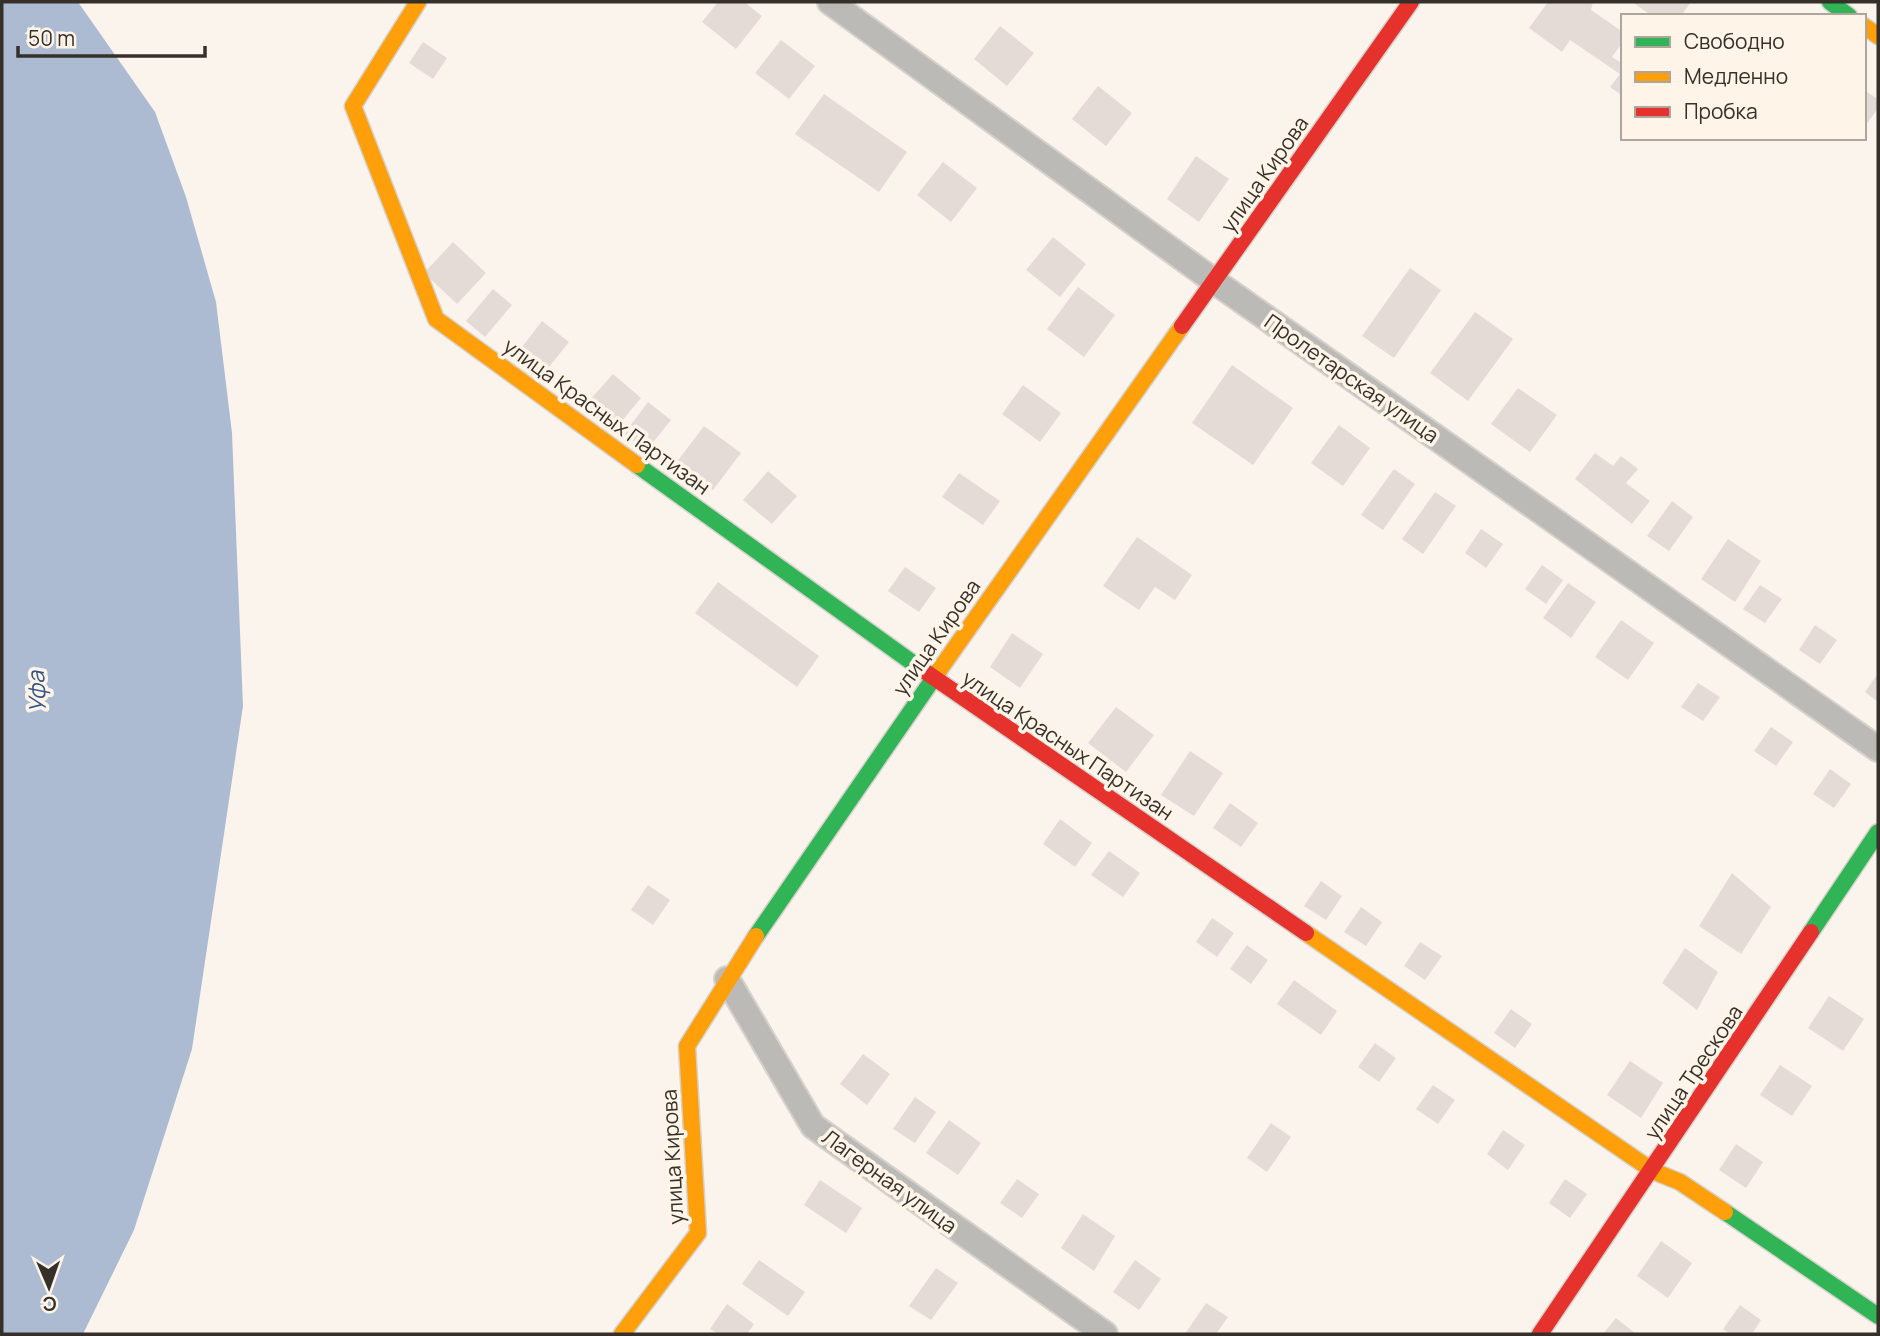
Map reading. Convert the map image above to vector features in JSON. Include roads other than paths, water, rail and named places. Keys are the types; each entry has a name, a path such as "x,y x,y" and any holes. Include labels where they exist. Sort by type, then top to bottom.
{"street":[{"name":"улица Красных Партизан","path":"418,2 353,106 436,318 933,678 1653,1171 1681,1182 1878,1316"},
{"name":"Пролетарская улица","path":"830,2 1214,281 1878,749"},
{"name":"улица Кирова","path":"622,1334 698,1233 687,1046 727,979 933,678 1411,2"},
{"path":"1830,2 1847,14"},
{"name":"улица Трескова","path":"1541,1334 1653,1171 1878,832"},
{"name":"Лагерная улица","path":"727,979 813,1126 1105,1334"}],"water":[{"name":"Уфа","path":"2,2 78,2 155,112 186,197 216,302 232,433 243,706 192,1049 134,1230 83,1334 2,1334"}]}
